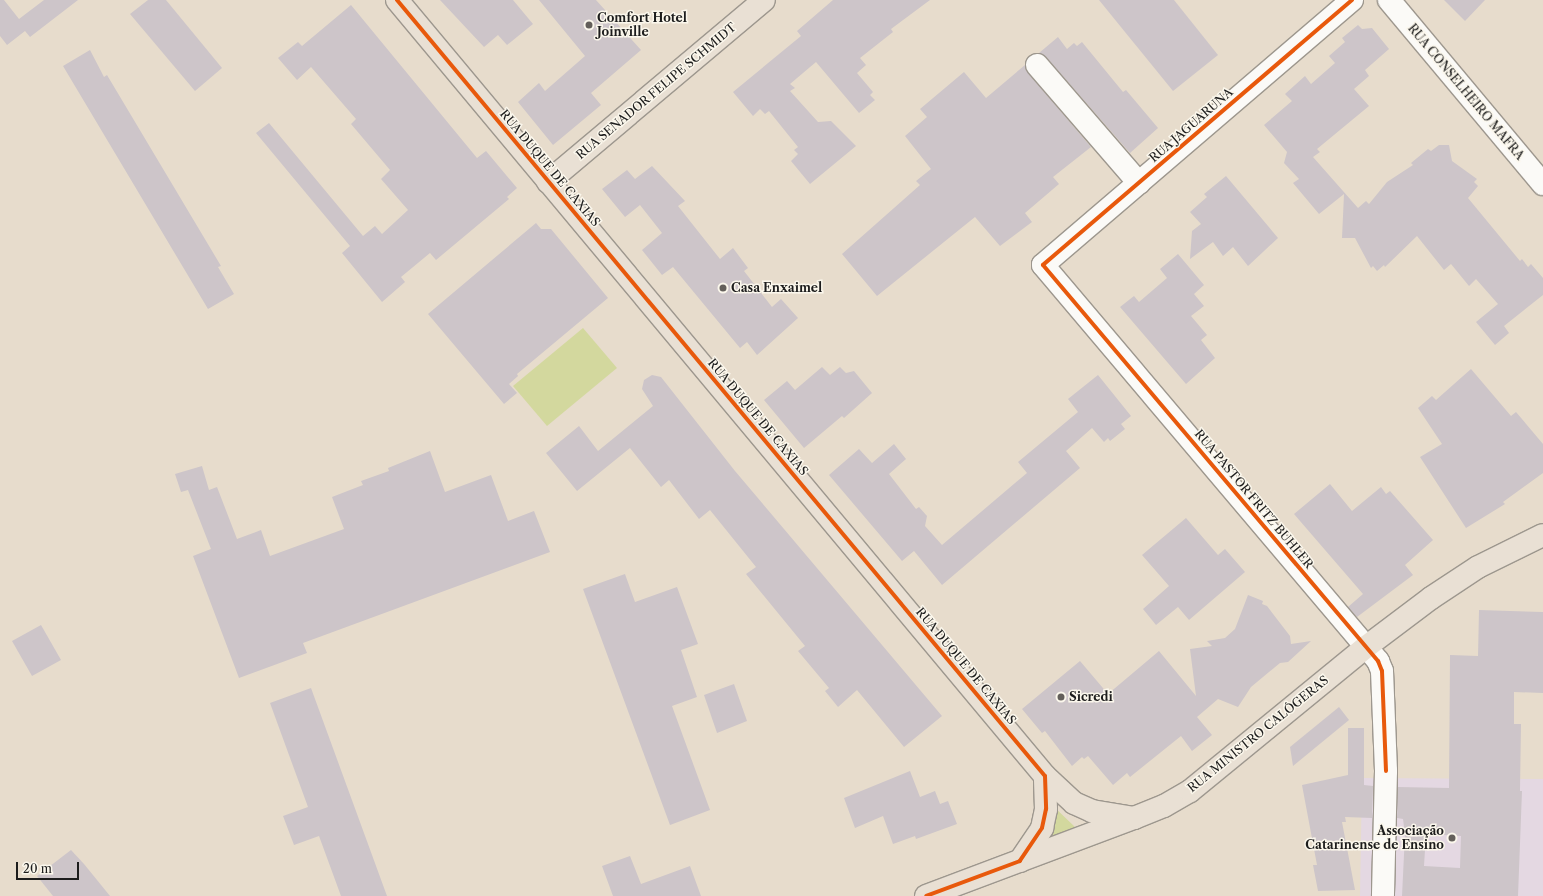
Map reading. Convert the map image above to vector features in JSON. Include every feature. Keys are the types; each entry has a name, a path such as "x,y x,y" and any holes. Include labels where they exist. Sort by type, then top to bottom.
{"main road":[{"name":"RUA DUQUE DE CAXIAS","path":"397,0 1045,776 1074,803 1092,811 1134,818"},
{"name":"RUA SENADOR FELIPE SCHMIDT","path":"548,182 762,1"},
{"name":"RUA MINISTRO CALÓGERAS","path":"926,896 1134,818 1164,806 1190,791 1366,647 1430,598 1478,566 1543,535"},
{"path":"1020,861 1042,828 1046,809 1045,776"}],"street":[{"name":"RUA JAGUARUNA","path":"1043,265 1352,0"},
{"name":"RUA CONSELHEIRO MAFRA","path":"1389,0 1543,184"},
{"path":"1037,65 1139,182"},
{"name":"RUA PASTOR FRITZ BUHLER","path":"1043,265 1366,647 1382,671 1386,771 1383,896"}],"shaded area":[{"name":"Associação Catarinense de Ensino","path":"1362,778 1543,779 1543,896 1360,896"}],"green space":[{"path":"583,328 617,368 547,426 513,386"},
{"path":"1051,804 1075,827 1091,830 1045,846 1049,836"}],"building":[{"path":"0,0 4,0 19,19 44,0 78,0 30,37 25,31 7,45 0,36"},
{"path":"148,0 166,0 222,68 195,91 130,14"},
{"path":"440,0 513,0 533,24 507,45 498,35 484,47"},
{"path":"539,0 596,0 641,50 591,93 601,105 553,145 518,102 539,83 545,91 585,56"},
{"path":"833,0 930,0 891,29 893,32 860,58 866,65 857,73 873,92 870,95 875,100 859,113 816,62 790,84 795,88 790,91 818,122 831,121 856,146 810,184 791,161 798,154 794,150 798,147 769,111 765,114 760,109 753,116 733,92 801,36 797,31"},
{"path":"1099,0 1174,0 1218,55 1173,91"},
{"path":"1444,0 1485,0 1465,21"},
{"path":"351,5 477,158 486,151 517,188 507,197 509,199 436,260 430,253 401,277 405,282 382,302 342,253 350,246 256,133 269,123 363,236 375,226 382,234 408,210 381,179 390,170 351,124 356,119 311,67 297,80 278,58 298,42 302,46"},
{"path":"1358,25 1362,29 1372,28 1389,49 1365,70 1369,76 1354,89 1369,106 1317,149 1320,152 1313,157 1358,208 1366,201 1369,204 1387,182 1413,165 1411,163 1428,149 1431,151 1439,145 1449,145 1452,161 1477,179 1474,182 1478,186 1468,198 1520,261 1522,259 1528,267 1531,264 1543,278 1543,295 1504,326 1509,333 1495,345 1476,322 1498,304 1476,279 1469,286 1451,264 1444,270 1417,236 1385,267 1384,265 1377,271 1373,266 1371,268 1355,238 1342,238 1344,194 1319,214 1293,183 1299,179 1284,163 1287,152 1264,125 1292,101 1285,94 1305,76 1311,84 1335,63 1329,56 1345,42 1342,38"},
{"path":"1058,37 1067,49 1074,43 1077,46 1082,42 1123,92 1126,90 1158,128 1130,153 1046,57 1039,53"},
{"path":"90,50 104,77 107,75 221,266 218,267 234,294 208,309 63,66"},
{"path":"1025,65 1028,73 1091,147 1053,177 1059,184 1025,213 1032,222 1000,246 975,217 877,296 842,254 920,185 916,181 931,169 905,136 927,117 920,109 964,72 986,98"},
{"path":"652,166 685,201 678,206 720,259 733,248 748,268 744,271 772,307 781,299 798,318 757,355 747,342 740,348 673,267 662,275 642,250 662,233 640,205 625,217 602,189 627,170 635,179"},
{"path":"1226,176 1278,238 1248,266 1233,247 1223,256 1213,242 1190,259 1192,231 1201,224 1190,212 1207,197 1204,194"},
{"path":"536,223 541,229 551,229 608,298 517,374 518,376 509,384 517,393 504,404 428,314"},
{"path":"1178,254 1204,285 1194,294 1204,306 1191,316 1207,335 1201,340 1215,358 1186,384 1120,307 1134,296 1139,302 1167,278 1160,269"},
{"path":"822,367 830,375 840,367 846,373 854,371 872,393 844,418 842,416 804,448 764,400 787,381 795,390"},
{"path":"1471,369 1511,416 1516,412 1543,444 1543,473 1503,502 1505,504 1466,528 1420,457 1442,444 1418,408 1432,396 1436,400"},
{"path":"652,375 661,377 735,471 942,716 904,747 857,690 838,707 825,691 829,688 798,651 805,646 746,574 756,567 710,510 699,519 669,480 661,487 630,448 577,491 546,453 579,426 598,451 653,406 642,389 644,380"},
{"path":"1098,375 1131,416 1121,424 1125,429 1110,441 1108,438 1104,442 1092,428 1066,451 1080,468 942,585 914,551 902,561 829,475 859,449 872,463 894,444 906,459 889,474 916,509 919,507 927,516 925,526 942,545 1027,473 1018,462 1078,412 1068,399"},
{"path":"430,451 445,492 491,475 508,521 534,511 550,552 303,643 307,653 239,678 193,556 211,549 188,490 181,492 175,474 202,466 209,490 217,487 237,539 261,530 270,556 344,529 332,497 363,485 361,481 389,471 388,468"},
{"path":"1330,484 1352,511 1381,487 1386,494 1390,491 1433,540 1405,565 1413,575 1357,617 1348,607 1363,594 1294,514"},
{"path":"1186,518 1218,555 1225,549 1245,572 1189,620 1178,607 1156,625 1143,609 1169,586 1142,555"},
{"path":"625,574 635,602 677,587 698,644 681,650 697,697 672,706 710,810 670,825 583,589"},
{"path":"1248,595 1263,601 1262,604 1267,606 1290,636 1291,644 1311,641 1288,662 1280,663 1251,687 1238,707 1218,699 1197,717 1212,735 1192,751 1181,736 1130,777 1127,773 1113,785 1088,756 1084,759 1082,757 1072,766 1045,731 1042,733 1022,709 1080,661 1108,694 1159,651 1196,696 1190,649 1212,646 1207,641 1225,638 1235,629"},
{"path":"1479,610 1543,612 1543,693 1514,692 1514,724 1521,724 1520,791 1522,791 1518,896 1402,896 1405,834 1403,819 1397,818 1398,787 1449,788 1450,655 1478,656","holes":["1426,834 1461,836 1460,868 1424,866"]},
{"path":"41,625 61,660 32,676 12,641"},
{"path":"734,684 747,721 717,733 704,695"},
{"path":"311,688 387,896 341,896 319,836 294,845 283,816 308,807 270,703"},
{"path":"1339,707 1349,720 1293,766 1290,747"},
{"path":"1348,728 1364,728 1364,785 1373,786 1372,818 1345,817 1346,822 1342,822 1355,890 1318,891 1313,865 1317,865 1302,785 1348,775"},
{"path":"910,771 920,797 935,791 940,804 948,801 957,824 916,839 915,836 893,844 883,816 855,828 844,798"},
{"path":"71,850 110,896 53,896 37,876"},
{"path":"630,856 641,884 690,866 701,896 613,896 602,866"}],"cycle path":[{"path":"397,0 1045,776 1046,809 1042,828 1020,861 926,896"},
{"path":"1352,0 1043,265 1378,661 1382,671 1386,771"}],"place":[{"name":"Comfort Hotel Joinville","path":"589,25"},
{"name":"Casa Enxaimel","path":"723,288"},
{"name":"Sicredi","path":"1061,697"},
{"name":"Associação Catarinense de Ensino","path":"1452,838"}]}
